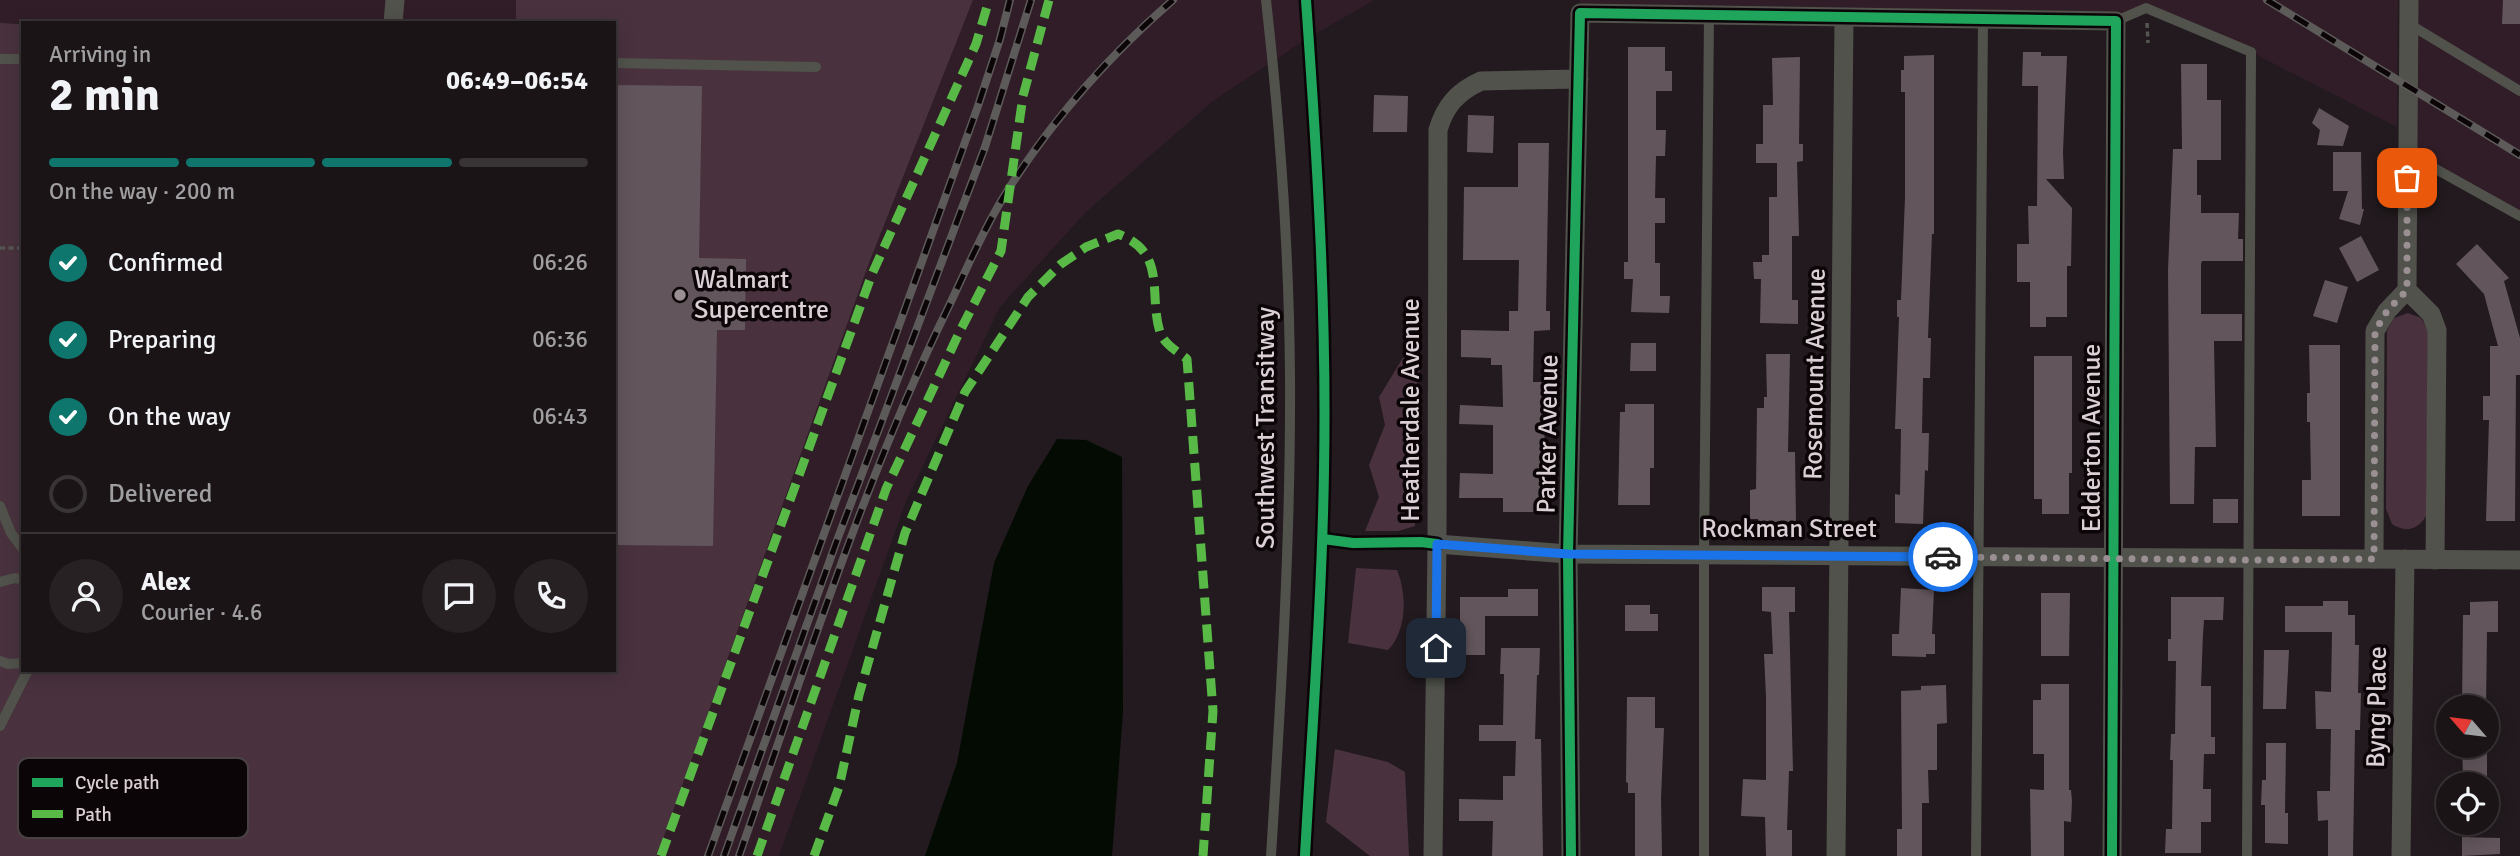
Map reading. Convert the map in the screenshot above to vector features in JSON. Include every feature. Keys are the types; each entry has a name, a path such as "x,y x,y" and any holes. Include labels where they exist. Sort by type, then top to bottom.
{"street":[{"path":"393,21 395,0"},
{"path":"2374,559 2375,331 2387,311 2407,290 2409,0"},
{"name":"Parker Avenue","path":"1571,856 1568,554 1580,13 1709,15"},
{"path":"1709,15 2116,21"},
{"name":"Rosemount Avenue","path":"1836,856 1844,18"},
{"name":"Edderton Avenue","path":"2112,856 2116,21"},
{"name":"Heatherdale Avenue","path":"1433,856 1438,130 1450,103 1467,88 1481,82 1579,79"},
{"path":"2407,290 2431,314 2437,330 2435,560"},
{"name":"Rockman Street","path":"1437,544 1568,554 2520,561"},
{"name":"Byng Place","path":"2401,856 2405,559"}],"lane":[{"name":"Southwest Transitway","path":"1266,0 1282,187 1290,374 1289,523 1271,856"},
{"path":"2116,21 2146,8 2250,52 2247,856"},
{"path":"1704,856 1709,15"},
{"path":"1976,856 1983,19"},
{"path":"2409,24 2520,91"},
{"path":"0,59 21,59"},
{"path":"616,63 816,67"},
{"path":"2407,153 2520,216"},
{"path":"0,506 11,533 21,546"},
{"path":"0,582 15,578 21,580"},
{"path":"0,661 8,664 21,663"},
{"path":"0,726 27,672"}],"path":[{"path":"0,248 21,248"}],"shaded area":[{"path":"0,0 516,0 516,21 0,23"},
{"path":"516,0 973,0 869,263 657,856 0,856 0,23 21,24 21,672 616,672 616,21 516,21"},
{"path":"973,0 1375,0 1308,38 1213,101 1086,212 1000,307 906,501 779,856 657,856 869,263"},
{"path":"1580,0 2398,0 2397,127 2251,52 2146,8 2116,21 1580,13"},
{"path":"2409,0 2520,0 2520,216 2407,153"},
{"path":"2408,313 2421,318 2428,330 2426,516 2411,529 2392,524 2386,509 2387,331 2394,318"},
{"path":"1404,356 1420,357 1415,526 1398,531 1365,531 1379,497 1369,465 1385,425 1379,397"},
{"path":"1057,439 1086,440 1122,457 1123,712 1112,856 925,856 957,763 994,563 1028,486"},
{"path":"1356,568 1397,570 1404,601 1402,623 1388,650 1348,643"},
{"path":"1335,749 1388,762 1405,772 1409,856 1370,856 1326,822"}],"building":[{"path":"2503,0 2520,0 2520,24 2502,24"},
{"path":"1628,47 1665,47 1665,71 1672,71 1672,91 1656,91 1656,130 1666,130 1665,156 1656,156 1655,198 1665,198 1665,223 1655,223 1655,263 1660,263 1660,296 1670,296 1669,313 1631,312 1633,279 1624,279 1624,262 1628,262"},
{"path":"2023,52 2041,52 2041,56 2067,56 2064,179 2046,179 2072,208 2071,266 2067,266 2067,317 2046,317 2046,327 2030,327 2030,282 2017,282 2017,244 2029,244 2028,206 2037,206 2038,86 2022,86"},
{"path":"1934,55 1934,234 1928,338 1931,338 1930,378 1923,378 1922,433 1929,433 1928,471 1925,470 1923,524 1895,523 1895,494 1900,495 1901,429 1895,429 1899,317 1897,300 1901,300 1905,197 1905,92 1901,92 1901,70 1904,70 1904,56"},
{"path":"1800,57 1799,144 1803,144 1803,161 1797,162 1799,236 1792,236 1792,300 1798,300 1798,324 1760,323 1761,279 1754,279 1753,262 1762,262 1762,255 1769,255 1769,197 1777,197 1777,163 1756,163 1756,144 1763,144 1763,105 1773,105 1772,58"},
{"path":"2181,64 2207,64 2207,100 2221,100 2221,160 2197,160 2197,195 2201,195 2201,213 2239,213 2238,239 2243,239 2243,261 2202,261 2201,264 2201,314 2242,314 2242,341 2214,341 2216,447 2195,447 2194,504 2170,504 2168,270 2173,149 2182,149"},
{"name":"Walmart Supercentre","path":"616,85 702,86 699,258 746,259 745,330 717,330 713,546 616,545"},
{"path":"1374,95 1408,96 1407,132 1373,132"},
{"path":"2319,108 2349,126 2343,146 2317,145 2320,130 2312,123"},
{"path":"1468,115 1494,116 1493,153 1467,152"},
{"path":"1518,143 1549,143 1546,311 1550,311 1550,330 1534,331 1533,382 1545,382 1544,512 1503,512 1503,498 1459,498 1460,473 1493,474 1493,425 1459,424 1460,405 1503,407 1502,365 1491,365 1491,358 1461,357 1461,330 1509,331 1509,311 1518,311 1519,260 1463,260 1464,187 1518,187"},
{"path":"2333,152 2361,152 2364,209 2360,225 2339,219 2348,191 2333,191"},
{"path":"2361,236 2379,270 2357,282 2339,248"},
{"path":"2477,244 2509,278 2504,281 2520,338 2520,375 2516,375 2515,521 2486,521 2489,420 2483,420 2483,396 2490,396 2490,346 2498,346 2484,294 2456,264"},
{"path":"2325,280 2348,287 2337,323 2313,316"},
{"path":"1631,343 1656,343 1656,371 1630,371"},
{"path":"2309,345 2340,345 2340,516 2302,516 2302,480 2311,480 2310,422 2307,422 2307,393 2310,393"},
{"path":"1766,354 1790,354 1788,452 1795,452 1796,522 1758,522 1758,519 1750,519 1750,490 1756,489 1757,408 1764,408 1764,397 1767,397"},
{"path":"2034,356 2072,356 2072,473 2069,473 2069,514 2042,514 2042,499 2034,499"},
{"path":"1625,404 1654,404 1654,468 1650,468 1650,505 1618,505 1620,412 1625,412"},
{"path":"2213,499 2238,499 2238,523 2213,523"},
{"path":"1762,587 1795,587 1795,612 1789,612 1793,771 1789,771 1787,830 1792,830 1792,856 1766,856 1765,817 1741,816 1743,779 1766,780 1764,654 1773,654 1771,612 1762,611"},
{"path":"1901,588 1934,590 1932,634 1935,634 1935,654 1926,654 1926,657 1892,656 1892,634 1899,634"},
{"path":"1508,589 1538,589 1538,616 1485,616 1485,655 1460,655 1460,597 1508,597"},
{"path":"2041,593 2070,593 2069,656 2041,656"},
{"path":"2171,597 2224,597 2223,620 2204,620 2201,686 2211,686 2211,737 2215,737 2215,754 2204,754 2203,789 2211,789 2211,822 2201,822 2201,853 2165,853 2166,829 2172,829 2173,760 2170,760 2171,734 2175,734 2176,661 2168,661"},
{"path":"2323,601 2348,601 2348,615 2355,615 2355,645 2359,645 2360,730 2355,730 2353,856 2328,856 2328,820 2318,821 2317,791 2330,791 2331,729 2316,729 2315,691 2331,692 2332,632 2285,632 2285,606 2323,606"},
{"path":"2498,601 2498,632 2487,632 2486,695 2462,695 2463,615 2470,615 2470,602"},
{"path":"1625,605 1650,605 1650,614 1658,614 1658,631 1625,631"},
{"path":"1501,648 1540,648 1535,739 1541,739 1543,856 1492,856 1493,821 1459,821 1459,799 1503,800 1503,776 1515,776 1516,741 1479,741 1479,725 1503,725 1504,674 1500,674"},
{"path":"2264,650 2289,650 2286,709 2263,709"},
{"path":"2041,684 2069,684 2069,790 2072,801 2071,822 2064,821 2064,856 2031,856 2030,789 2044,790 2044,754 2033,754 2033,700 2041,700"},
{"path":"1946,685 1947,723 1937,724 1937,770 1928,770 1929,803 1922,803 1922,856 1897,856 1897,829 1902,829 1901,691 1921,690 1921,686"},
{"path":"1627,697 1655,697 1655,728 1664,728 1662,856 1635,856 1635,793 1628,793 1626,782"},
{"path":"2266,743 2286,743 2285,813 2288,813 2288,844 2265,843 2265,805 2261,805 2262,780 2266,780"},
{"path":"2462,758 2487,758 2487,772 2463,772"},
{"path":"2462,837 2500,838 2500,854 2462,856"}],"railway":[{"path":"708,856 978,106 1010,0"},
{"path":"724,856 836,543 985,147 1031,0"},
{"path":"739,856 861,510 917,375 986,228 1013,182 1067,108 1107,63 1173,0"},
{"path":"2267,0 2520,155"}],"marked path":[{"path":"661,856 872,274 976,44 989,0"},
{"path":"757,856 886,489 960,331 1001,251 1023,96 1049,0"},
{"path":"814,856 839,787 859,695 905,533 965,392 1028,297 1061,264 1086,247 1118,234 1134,242 1144,252 1153,276 1160,332 1168,344 1187,359 1213,711 1203,856"}],"cycle path":[{"path":"1305,856 1321,567 1325,411 1320,235 1306,0"},
{"path":"1571,856 1568,554 1580,13 2116,21 2112,856"},
{"path":"1323,539 1353,543 1437,544"}],"way so far":[{"path":"1943,557 2374,559 2375,331 2387,311 2407,290 2407,178"}],"place":[{"name":"Walmart Supercentre","path":"680,295"}],"route":[{"path":"1436,648 1437,544 1568,554 1943,557"}]}
